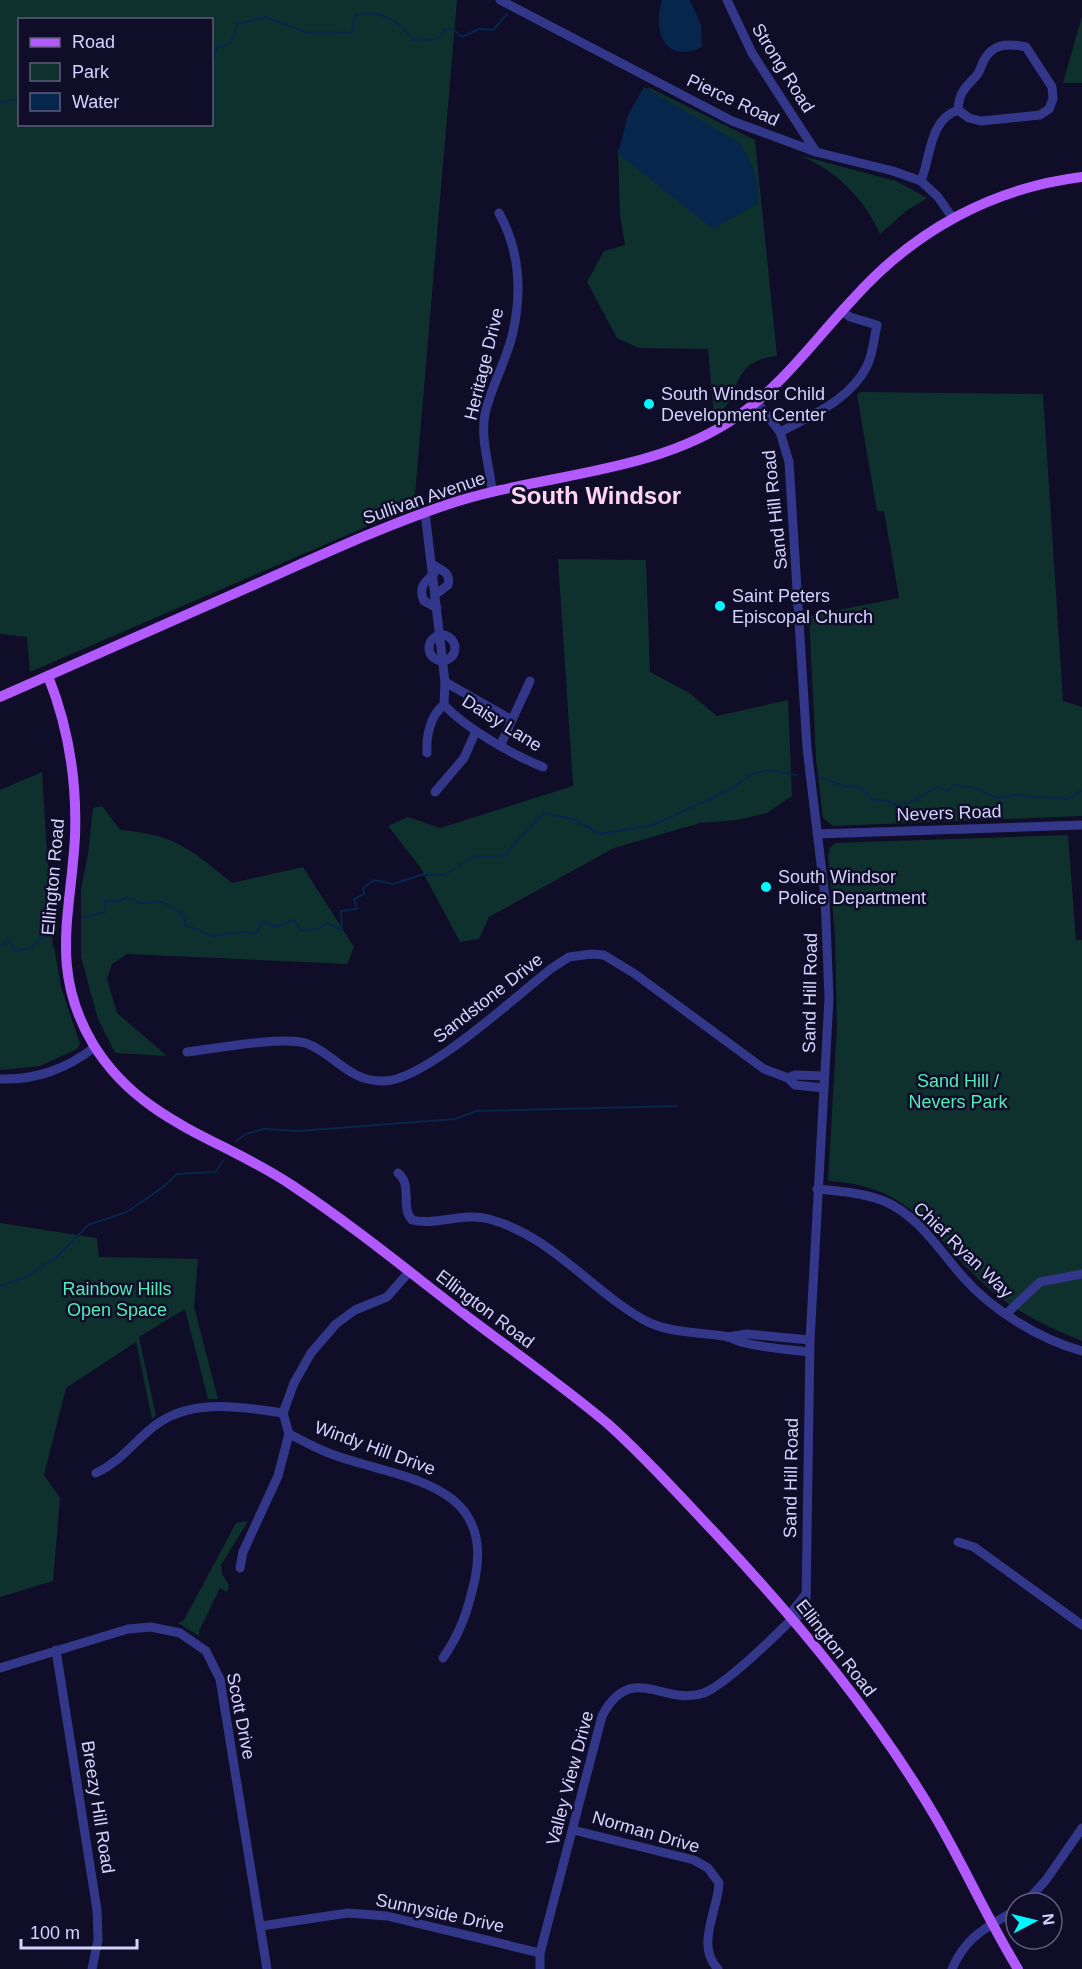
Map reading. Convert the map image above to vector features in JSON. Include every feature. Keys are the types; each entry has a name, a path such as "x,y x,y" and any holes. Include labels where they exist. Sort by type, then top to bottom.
{"main road":[{"name":"Sullivan Avenue","path":"0,697 353,540 425,512 492,491 669,450 713,432 756,401 891,260 952,217 1026,189 1082,177"},
{"name":"Ellington Road","path":"48,676 63,725 74,783 75,840 64,928 67,974 79,1015 95,1047 124,1085 154,1110 180,1127 287,1182 409,1272 607,1424 670,1486 793,1618 853,1695 936,1817 991,1925 1018,1969"}],"street":[{"name":"Pierce Road","path":"500,0 732,122 816,152 921,181"},
{"name":"Strong Road","path":"727,0 752,53 816,152"},
{"path":"1014,44 1026,47 1052,87 1053,99 1049,109 1040,115 981,121 969,118 958,110 959,94 978,73 990,51 997,46 1014,44"},
{"path":"952,217 938,197 921,181 936,128 942,119 958,110"},
{"name":"Heritage Drive","path":"492,491 484,433 485,415 513,332 518,277 512,235 499,213"},
{"path":"780,432 846,394 856,384 868,364 877,325 850,317 842,310"},
{"name":"Sand Hill Road","path":"756,401 780,432 788,451 808,759 829,944 829,998 809,1352 805,1595 794,1609 793,1618"},
{"path":"425,512 445,682 444,705 438,710 431,724 427,753"},
{"path":"433,569 446,573 449,579 446,587 436,594"},
{"path":"433,569 423,583 421,592 424,601 437,608"},
{"path":"440,634 453,642 456,648 453,656 443,662"},
{"path":"440,634 429,644 428,650 430,655 443,662"},
{"path":"501,744 530,681"},
{"path":"445,682 512,720"},
{"name":"Daisy Lane","path":"444,705 476,731 501,744 517,756 543,767"},
{"path":"435,792 464,758 476,731"},
{"name":"Nevers Road","path":"817,834 1082,825"},
{"name":"Sandstone Drive","path":"187,1052 290,1041 308,1044 344,1070 365,1080 386,1082 411,1075 435,1061 569,957 591,954 604,955 619,964 764,1069 788,1078 795,1085 824,1088"},
{"path":"0,1079 46,1076 81,1058 95,1047"},
{"name":"Sandstone Drive","path":"788,1078 795,1075 824,1076"},
{"path":"398,1173 405,1184 408,1213 412,1220 471,1216 489,1219 537,1239 568,1261 625,1308 647,1322 669,1328 728,1337 741,1342 809,1352"},
{"name":"Chief Ryan Way","path":"817,1189 844,1191 886,1202 926,1231 964,1278 1006,1314 1037,1332 1082,1351"},
{"path":"240,1568 243,1552 278,1476 289,1434 283,1413 294,1383 305,1363 336,1324 355,1310 387,1297 409,1272"},
{"path":"1006,1314 1040,1282 1082,1274"},
{"path":"728,1337 747,1334 810,1341"},
{"path":"96,1473 114,1465 155,1425 180,1413 207,1407 237,1406 283,1413"},
{"name":"Windy Hill Drive","path":"289,1434 332,1455 430,1484 453,1497 468,1516 478,1544 477,1569 459,1636 443,1658"},
{"path":"958,1542 974,1547 1082,1625"},
{"name":"Valley View Drive","path":"540,1969 540,1953 602,1716 611,1699 625,1690 640,1687 686,1696 708,1691 793,1618"},
{"name":"Scott Drive","path":"0,1668 128,1629 151,1628 180,1633 206,1651 220,1679 267,1969"},
{"name":"Breezy Hill Road","path":"56,1650 97,1910 98,1940 92,1969"},
{"path":"1036,1891 1078,1840 1082,1828"},
{"name":"Norman Drive","path":"573,1830 694,1860 708,1868 719,1883 708,1934 708,1949 718,1969"},
{"name":"Sunnyside Drive","path":"261,1926 348,1913 387,1916 540,1953"},
{"path":"952,1969 959,1952 972,1936 1004,1917"}],"green space":[{"path":"0,0 457,0 414,506 30,672 27,637 0,634"},
{"path":"1082,16 1082,83 1063,83"},
{"path":"648,87 755,140 777,356 761,360 742,373 730,400 714,416 708,349 639,348 617,338 587,282 604,251 625,245 620,215 618,151"},
{"path":"798,155 896,181 927,198 906,211 880,234 866,209 847,187 825,169"},
{"path":"860,392 1043,394 1063,701 1082,707 1082,816 833,826 823,818 816,759 809,616 899,598 884,511 877,511 857,395"},
{"path":"558,559 646,560 650,672 688,692 717,716 788,700 792,796 767,813 737,820 700,823 614,848 489,917 479,939 460,942 420,867 388,826 408,817 440,828 573,786"},
{"path":"42,772 53,950 54,946 61,987 80,1044 77,1049 40,1066 0,1070 0,790"},
{"path":"102,806 120,830 156,836 182,846 232,883 303,867 354,947 347,964 127,954 112,964 107,979 117,1013 167,1056 115,1053 98,1019 81,957 81,890 93,808"},
{"name":"Sand Hill / Nevers Park","path":"1068,835 1076,940 1082,940 1082,1341 1036,1320 1003,1300 972,1273 922,1220 904,1205 884,1193 859,1185 828,1181 837,1025 835,936 828,856 830,848 835,843"},
{"name":"Rainbow Hills Open Space","path":"0,1223 97,1238 99,1257 198,1259 194,1307 218,1399 208,1399 185,1309 139,1337 156,1416 152,1419 136,1342 66,1388 44,1475 60,1498 53,1581 0,1597"},
{"path":"248,1521 221,1565 222,1574 229,1585 227,1592 220,1588 199,1631 199,1636 178,1623 184,1620 236,1523"}],"water":[{"path":"662,0 690,0 701,25 702,47 679,52 664,42 659,23"},
{"path":"644,87 740,143 752,165 757,181 757,204 713,229 618,154 628,115"}],"waterway":[{"path":"213,61 216,48 231,43 237,24 266,17 305,32 352,33 355,15 381,15 395,22 413,40 437,39 445,30 452,28 462,37 479,29 493,30 507,14"},
{"path":"0,104 10,100 18,101"},
{"path":"82,918 105,912 105,901 117,902 127,897 141,903 163,902 184,915 185,925 213,936 238,932 256,933 263,921 275,927 294,920 301,931 319,929 326,923 342,930 341,911 357,909 354,899 364,894 363,888 374,880 393,884 421,875 444,875 475,856 505,856 544,813 573,819 601,834 653,825 731,789 752,774 768,770 796,775"},
{"path":"818,776 846,787 858,786 873,800 887,800 894,805 911,802 937,787 947,791 955,785 975,788 997,798 1016,795 1068,799 1082,790"},
{"path":"0,946 9,940 15,951 31,948 40,939 48,936"},
{"path":"236,1141 246,1134 264,1129 298,1131 455,1119 477,1111 677,1106"},
{"path":"0,1286 27,1276 56,1258 88,1225 127,1212 163,1187 177,1174 215,1172 224,1160"}],"place":[{"name":"South Windsor Child Development Center","path":"649,404"},
{"name":"Saint Peters Episcopal Church","path":"720,606"},
{"name":"South Windsor Police Department","path":"766,887"}],"district":[{"name":"South Windsor","path":"596,496"}]}
